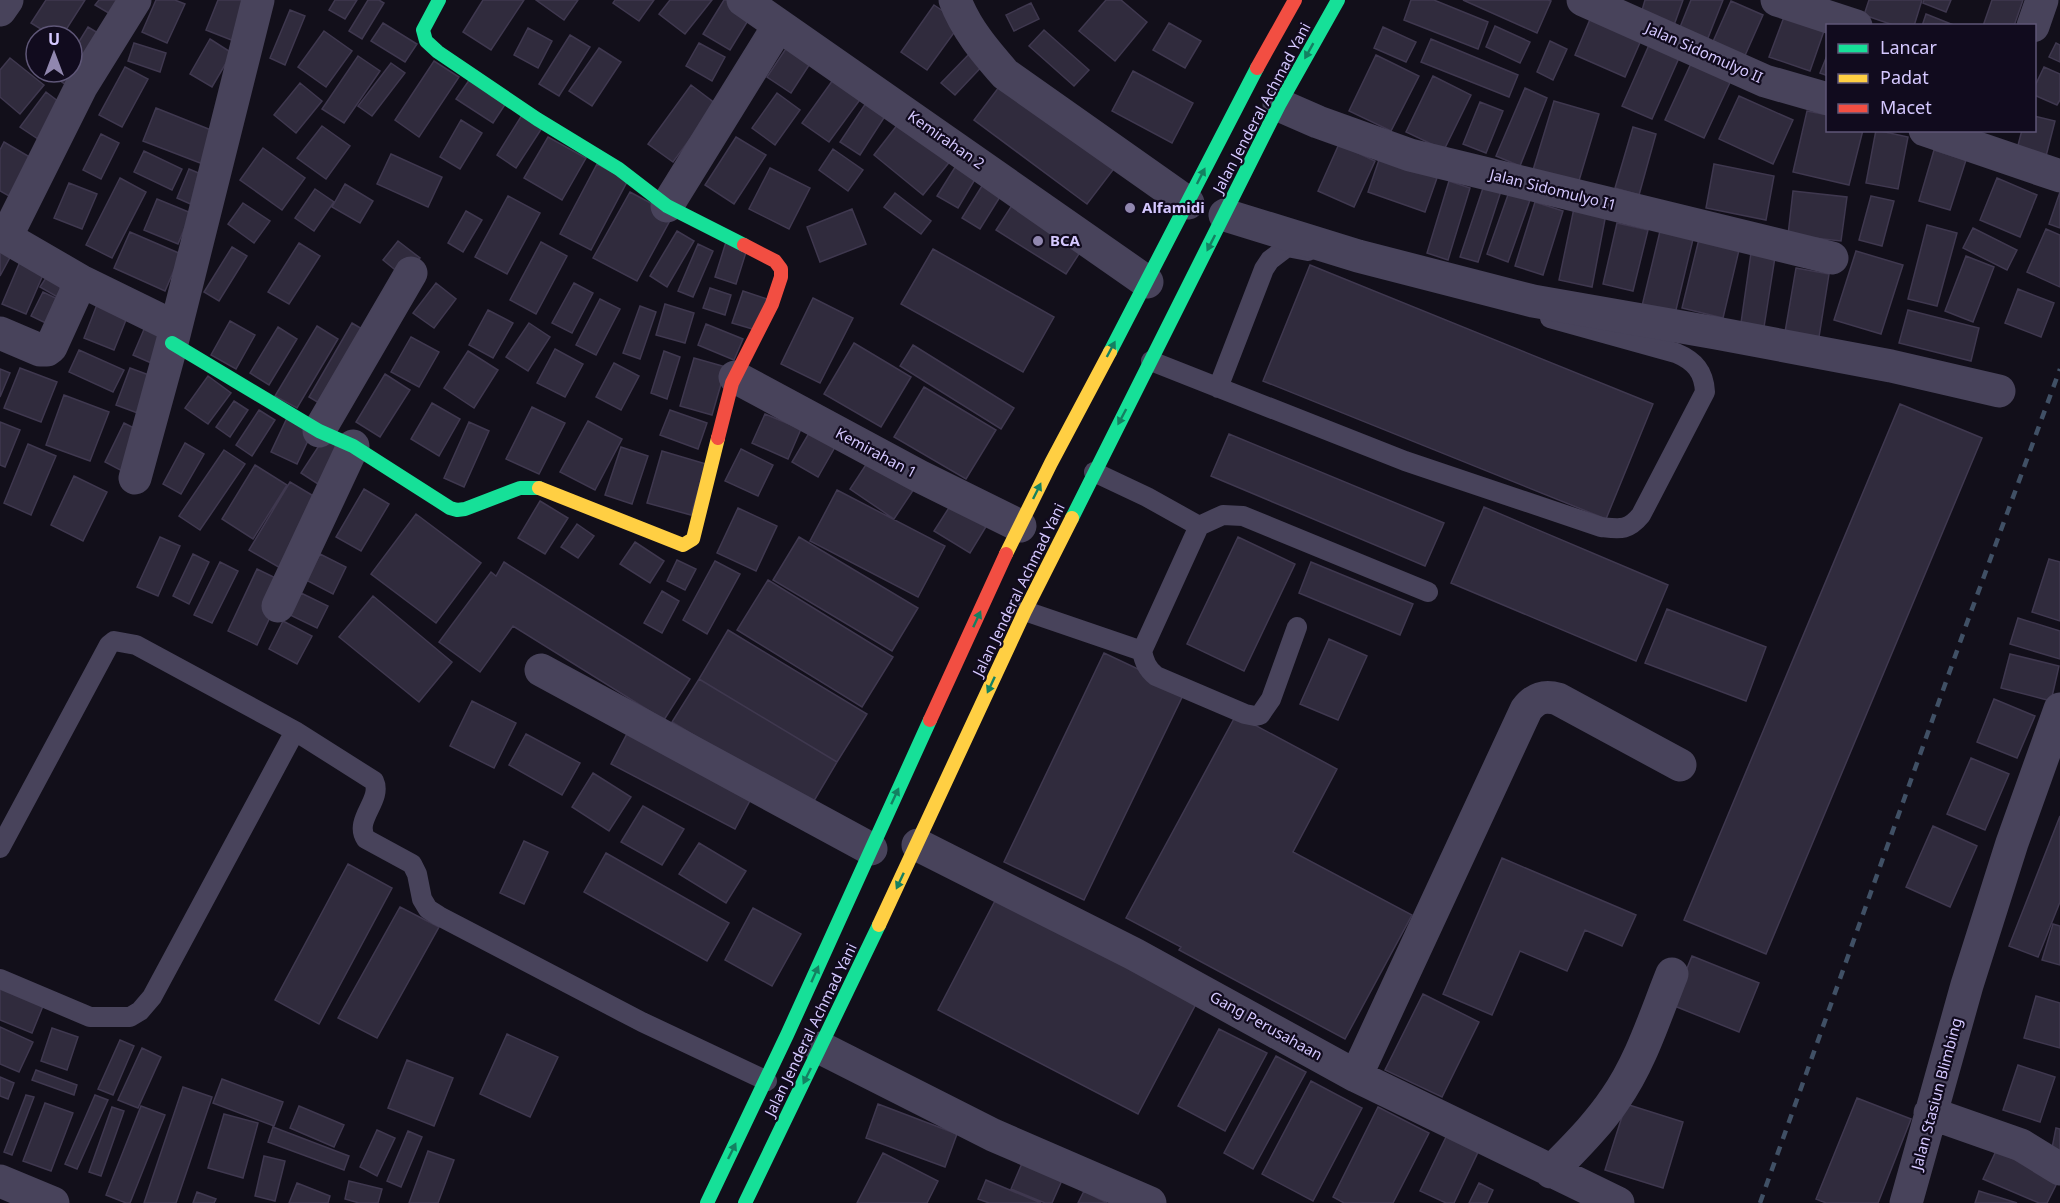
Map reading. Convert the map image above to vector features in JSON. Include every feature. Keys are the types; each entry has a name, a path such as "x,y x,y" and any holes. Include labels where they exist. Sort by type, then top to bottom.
{"main road":[{"path":"173,335 319,431 353,446 450,508 457,510 520,488 536,487 683,545 694,537 735,377 772,304 781,277 781,269 775,261 667,206 619,169 537,119 430,45 423,30 424,24 439,0"},
{"name":"Jalan Jenderal Achmad Yani","path":"706,1203 767,1081 1020,526 1058,458 1256,67 1295,0"},
{"name":"Jalan Jenderal Achmad Yani","path":"745,1203 918,845 1025,611 1063,538 1089,470 1152,361 1279,105 1338,0"}],"street":[{"path":"0,9 7,0"},
{"path":"135,0 81,87 3,236 173,335"},
{"path":"135,478 258,0"},
{"name":"Kemirahan 2","path":"743,0 1148,282"},
{"path":"955,0 967,26 984,51 1005,74 1188,203"},
{"name":"Jalan Sidomulyo II","path":"1583,0 1765,81 1826,99"},
{"path":"1777,0 1850,24"},
{"path":"2034,24 2042,0"},
{"path":"667,206 779,25"},
{"name":"Jalan Sidomulyo I1","path":"1279,105 1410,156 1832,258"},
{"path":"1937,132 1996,142 2060,176"},
{"path":"1225,215 1358,256 1533,301 1833,355 1999,391"},
{"path":"319,431 411,273"},
{"path":"0,333 40,350 47,350 51,347 81,281"},
{"name":"Kemirahan 1","path":"735,377 920,476 1020,526"},
{"path":"278,606 353,446"},
{"path":"541,670 871,849"},
{"path":"1356,1076 1531,703 1548,696 1558,699 1680,765"},
{"name":"Jalan Stasiun Blimbing","path":"1906,1203 1967,985 2012,843 2060,710"},
{"name":"Gang Perusahaan","path":"918,845 1134,954 1356,1076 1618,1203"},
{"path":"1551,1172 1616,1099 1639,1057 1672,974"},
{"path":"821,1048 993,1135 1150,1203"},
{"path":"1930,1113 2021,1145 2060,1169"},
{"path":"0,1181 53,1203"}],"lane":[{"path":"1152,361 1218,388 1405,461 1601,527 1618,529 1633,525 1641,515 1705,392 1704,380 1699,368 1686,357 1676,353 1294,248 1287,248 1275,255 1264,269 1218,388"},
{"path":"1089,470 1148,497 1199,526"},
{"path":"1297,627 1271,699 1260,715 1255,716 1245,714 1155,676 1144,661 1142,651 1199,526 1223,515 1243,516 1428,592"},
{"path":"1025,611 1142,651"},
{"path":"0,848 109,645 114,641 136,645 295,731 374,781 376,791 364,822 364,835 366,839 412,864 417,874 422,899 428,909 642,1022 767,1081"},
{"path":"0,979 90,1017 130,1017 140,1011 152,998 295,731"}],"building":[{"path":"46,0 85,0 70,24 31,23"},
{"path":"99,0 128,0 117,18 95,5"},
{"path":"156,0 175,0 185,4 167,43 142,32"},
{"path":"218,0 250,0 234,41 206,30"},
{"path":"335,0 357,0 345,19 329,10"},
{"path":"368,0 379,0 384,3 362,39 349,31"},
{"path":"483,0 524,0 491,50 463,32"},
{"path":"536,0 578,0 564,20"},
{"path":"615,0 654,0 639,21 613,3"},
{"path":"670,0 712,0 685,34 659,14"},
{"path":"724,0 730,0 752,14 730,50 703,34"},
{"path":"1106,0 1121,0 1147,22 1115,61 1079,31"},
{"path":"1411,0 1434,0 1488,22 1478,49 1404,20"},
{"path":"1463,0 1548,0 1551,1 1537,33"},
{"path":"1645,0 1683,0 1673,28 1640,17"},
{"path":"1691,0 1723,0 1704,48 1676,37"},
{"path":"1869,0 1922,0 1915,24 1890,24 1864,15"},
{"path":"1924,0 1951,0 1946,12 1923,3"},
{"path":"1992,0 2023,0 2015,24 1984,24"},
{"path":"1731,1 1763,15 1743,60 1711,46"},
{"path":"1031,3 1039,19 1014,31 1006,15"},
{"path":"934,5 961,23 927,70 901,52"},
{"path":"290,10 305,16 285,65 270,58"},
{"path":"1926,14 1951,24 1923,24"},
{"path":"1591,17 1642,38 1625,77 1575,55"},
{"path":"1784,17 1824,31 1810,71 1769,57"},
{"path":"383,23 417,44 405,62 371,41"},
{"path":"1169,23 1201,41 1185,68 1153,50"},
{"path":"1495,26 1530,42 1520,63 1486,47"},
{"path":"88,27 108,39 84,77 84,34"},
{"path":"1383,27 1416,42 1406,62 1374,48"},
{"path":"528,28 552,41 538,68 514,55"},
{"path":"1044,30 1089,70 1074,86 1029,46"},
{"path":"324,31 352,51 326,87 298,67"},
{"path":"570,35 590,47 559,96 539,84"},
{"path":"210,39 232,53 212,87 190,74"},
{"path":"1431,39 1518,75 1509,97 1421,62"},
{"path":"791,41 815,56 791,93 767,77"},
{"path":"1550,41 1567,49 1553,80 1537,72"},
{"path":"134,43 166,53 160,72 128,61"},
{"path":"699,43 725,57 712,81 686,66"},
{"path":"2056,43 2060,45 2060,62 2049,57"},
{"path":"1649,45 1679,58 1652,119 1622,106"},
{"path":"599,48 621,62 592,106 569,91"},
{"path":"974,49 987,61 955,95 941,83"},
{"path":"1376,55 1419,76 1391,131 1349,111"},
{"path":"358,56 380,71 344,123 322,109"},
{"path":"1694,57 1734,74 1704,138 1665,120"},
{"path":"10,58 24,69 24,84 44,85 20,114 0,97 0,70"},
{"path":"1826,58 1826,75 1820,73"},
{"path":"434,61 459,77 419,137 395,120"},
{"path":"391,63 405,73 372,116 358,106"},
{"path":"125,67 148,79 122,127 99,115"},
{"path":"2044,67 2060,74 2060,100 2057,105 2036,96 2036,84"},
{"path":"1133,71 1193,103 1172,143 1112,111"},
{"path":"472,76 508,100 493,123 456,99"},
{"path":"1433,76 1471,95 1444,150 1406,132"},
{"path":"835,77 862,97 829,142 802,123"},
{"path":"300,83 322,101 296,133 274,115"},
{"path":"1002,83 1116,166 1087,204 974,120"},
{"path":"65,84 79,84 75,91"},
{"path":"691,85 716,104 673,162 648,144"},
{"path":"1525,88 1547,98 1520,166 1496,156"},
{"path":"46,92 63,105 38,139 20,127"},
{"path":"777,93 800,110 775,145 752,128"},
{"path":"1739,96 1793,120 1773,164 1719,139"},
{"path":"870,97 889,110 860,155 840,142"},
{"path":"1554,101 1599,114 1578,184 1533,170"},
{"path":"1480,102 1503,111 1486,153 1463,144"},
{"path":"156,108 221,134 208,166 143,141"},
{"path":"1807,111 1826,115 1826,132 1862,132 1849,185 1793,172"},
{"path":"522,115 542,128 516,168 497,155"},
{"path":"2036,116 2055,121 2046,156 2017,149 2021,132 2036,132"},
{"path":"461,120 482,133 460,169 440,157"},
{"path":"901,120 951,160 923,195 874,155"},
{"path":"322,126 350,146 326,179 297,158"},
{"path":"1633,127 1656,134 1639,195 1615,188"},
{"path":"1876,132 1908,137 1898,189 1866,183"},
{"path":"101,134 119,143 101,179 83,170"},
{"path":"548,137 586,158 562,200 524,178"},
{"path":"736,137 766,155 734,204 705,185"},
{"path":"4,142 40,163 18,201 0,191 0,150"},
{"path":"1339,144 1375,161 1354,207 1318,191"},
{"path":"263,148 305,178 282,210 240,180"},
{"path":"833,149 863,170 848,191 819,170"},
{"path":"1934,150 1966,160 1950,210 1919,201"},
{"path":"144,151 182,169 172,190 134,172"},
{"path":"391,154 442,177 428,207 377,184"},
{"path":"1380,157 1437,178 1425,212 1368,192"},
{"path":"597,164 628,180 591,250 560,234"},
{"path":"957,164 977,176 958,208 937,196"},
{"path":"1714,164 1774,176 1766,220 1706,208"},
{"path":"770,168 810,188 789,229 749,209"},
{"path":"189,169 208,177 195,206 177,198"},
{"path":"120,178 146,192 112,258 86,245"},
{"path":"1997,178 2037,195 2020,237 1980,220"},
{"path":"985,181 1003,192 980,229 962,218"},
{"path":"1449,181 1470,188 1448,260 1427,253"},
{"path":"69,183 97,194 82,229 54,218"},
{"path":"345,184 373,201 360,223 332,207"},
{"path":"1484,185 1501,191 1478,262 1460,257"},
{"path":"315,189 334,202 314,231 295,218"},
{"path":"1793,191 1847,197 1841,241 1788,235"},
{"path":"630,192 673,215 637,281 593,258"},
{"path":"1509,192 1530,200 1508,262 1487,254"},
{"path":"2060,192 2060,228 2049,224"},
{"path":"895,193 931,221 921,234 884,207"},
{"path":"508,196 540,213 507,274 475,257"},
{"path":"1871,196 1894,201 1882,246 1859,240"},
{"path":"157,199 191,213 178,244 144,230"},
{"path":"1016,199 1086,243 1066,274 996,230"},
{"path":"1535,202 1563,211 1543,275 1515,266"},
{"path":"243,203 270,221 254,243 228,224"},
{"path":"1574,208 1606,214 1592,287 1559,280"},
{"path":"852,209 866,244 820,262 807,227"},
{"path":"466,211 482,220 463,252 448,243"},
{"path":"1617,223 1648,230 1633,291 1603,284"},
{"path":"1927,225 1957,233 1937,306 1908,299"},
{"path":"1661,227 1694,235 1675,314 1642,306"},
{"path":"1973,228 2017,250 2007,270 1963,248"},
{"path":"2046,229 2060,235 2060,287 2027,272"},
{"path":"677,231 694,241 667,287 650,276"},
{"path":"130,232 181,254 165,291 114,268"},
{"path":"1699,239 1739,250 1723,318 1682,308"},
{"path":"398,241 420,258 405,278 383,260"},
{"path":"0,242 14,250 0,276"},
{"path":"541,242 567,256 536,314 510,300"},
{"path":"726,242 747,249 736,284 715,277"},
{"path":"299,243 320,256 289,304 268,292"},
{"path":"698,244 713,251 693,297 678,291"},
{"path":"232,247 247,256 219,301 204,292"},
{"path":"933,249 1054,317 1023,372 901,304"},
{"path":"1856,251 1903,265 1881,334 1834,320"},
{"path":"1751,253 1775,257 1764,327 1741,323"},
{"path":"1966,256 1994,267 1973,322 1945,311"},
{"path":"22,257 46,268 26,314 2,304"},
{"path":"1310,265 1653,404 1606,519 1263,381"},
{"path":"1796,268 1829,274 1819,337 1785,332"},
{"path":"51,270 68,303 40,287"},
{"path":"436,283 456,299 434,328 413,313"},
{"path":"574,283 593,293 572,333 552,323"},
{"path":"710,288 731,295 725,315 703,308"},
{"path":"2018,289 2054,303 2041,337 2005,323"},
{"path":"743,291 767,299 756,330 732,323"},
{"path":"43,292 66,303 54,327 31,316"},
{"path":"813,298 853,318 820,383 781,364"},
{"path":"600,299 620,309 596,355 576,345"},
{"path":"98,302 128,315 114,350 84,338"},
{"path":"665,304 694,313 685,343 656,335"},
{"path":"640,306 656,312 640,359 623,353"},
{"path":"488,310 513,323 493,358 469,345"},
{"path":"1908,310 1979,328 1971,361 1899,343"},
{"path":"230,321 255,335 236,369 211,355"},
{"path":"352,323 372,335 329,409 309,397"},
{"path":"529,323 550,337 528,371 506,357"},
{"path":"706,324 743,339 734,360 698,345"},
{"path":"317,326 338,339 297,408 275,396"},
{"path":"145,327 171,339 158,366 133,355"},
{"path":"278,327 297,339 269,385 250,373"},
{"path":"411,337 439,352 419,387 391,372"},
{"path":"854,343 911,377 881,427 824,394"},
{"path":"913,345 1014,408 1001,429 900,366"},
{"path":"555,349 583,364 565,397 537,383"},
{"path":"79,350 124,370 113,392 69,372"},
{"path":"468,351 498,370 474,408 444,388"},
{"path":"664,351 680,357 667,399 651,393"},
{"path":"694,358 726,367 712,415 680,406"},
{"path":"614,363 639,376 621,410 596,397"},
{"path":"20,368 57,382 41,422 4,408"},
{"path":"130,368 157,378 143,415 116,405"},
{"path":"0,369 10,373 0,397"},
{"path":"385,374 410,390 380,437 356,422"},
{"path":"208,376 231,393 208,424 185,408"},
{"path":"924,387 996,430 966,479 894,437"},
{"path":"64,395 109,412 90,461 46,445"},
{"path":"234,401 248,410 230,437 216,427"},
{"path":"432,403 460,419 439,456 411,439"},
{"path":"1900,404 1982,438 1766,954 1684,920"},
{"path":"532,407 565,423 539,474 506,459"},
{"path":"259,410 275,420 252,456 236,445"},
{"path":"670,410 707,423 698,449 660,435"},
{"path":"765,414 801,429 788,459 752,443"},
{"path":"287,418 313,430 297,464 271,452"},
{"path":"588,421 622,439 595,490 560,472"},
{"path":"0,422 20,430 5,467 0,465"},
{"path":"469,422 489,431 464,487 444,478"},
{"path":"124,423 146,434 126,473 105,462"},
{"path":"809,433 835,447 818,477 792,462"},
{"path":"1229,434 1444,523 1425,566 1211,476"},
{"path":"324,438 346,452 324,488 301,473"},
{"path":"185,443 204,454 181,494 163,484"},
{"path":"28,444 56,456 31,515 4,503"},
{"path":"621,447 648,456 632,504 605,495"},
{"path":"741,449 773,465 758,496 725,481"},
{"path":"224,450 245,464 200,530 179,516"},
{"path":"662,451 706,464 691,515 647,503"},
{"path":"871,457 916,486 894,519 850,489"},
{"path":"255,465 287,485 253,539 222,519"},
{"path":"74,476 107,492 83,541 51,525"},
{"path":"290,482 322,501 282,569 249,550"},
{"path":"364,489 389,504 361,551 336,537"},
{"path":"837,490 945,546 918,597 810,541"},
{"path":"540,501 568,518 545,554 518,538"},
{"path":"952,503 987,525 970,553 934,531"},
{"path":"1484,507 1668,585 1636,661 1451,583"},
{"path":"738,508 777,526 756,571 717,553"},
{"path":"416,514 481,563 436,623 371,574"},
{"path":"577,524 594,536 578,558 561,547"},
{"path":"160,537 180,546 158,596 137,587"},
{"path":"799,537 918,608 892,651 773,580"},
{"path":"1238,537 1295,564 1244,671 1187,644"},
{"path":"635,542 664,561 650,583 620,564"},
{"path":"193,554 209,562 189,604 173,596"},
{"path":"320,554 346,567 333,594 306,580"},
{"path":"2049,559 2060,562 2060,621 2032,612"},
{"path":"677,560 696,569 685,590 667,581"},
{"path":"715,561 740,574 707,634 683,620"},
{"path":"220,562 238,571 212,623 194,615"},
{"path":"504,562 690,679 664,720 513,626 480,672 439,642 491,572 496,576"},
{"path":"1311,562 1413,604 1400,635 1299,593"},
{"path":"257,569 286,583 257,645 228,631"},
{"path":"768,580 893,657 862,707 737,630"},
{"path":"662,591 679,601 662,633 644,623"},
{"path":"301,593 328,606 317,628 290,615"},
{"path":"373,596 452,662 419,702 339,637"},
{"path":"1667,609 1766,647 1746,701 1645,663"},
{"path":"2018,618 2060,631 2060,659 2010,644"},
{"path":"283,621 312,636 297,664 269,649"},
{"path":"728,630 867,714 837,762 699,679"},
{"path":"1329,639 1367,656 1338,720 1300,704"},
{"path":"1104,653 1185,691 1084,900 1004,862"},
{"path":"2010,654 2059,666 2051,701 2001,688"},
{"path":"699,679 837,762 811,806 672,722"},
{"path":"1994,699 2035,716 2017,758 1977,742"},
{"path":"472,701 516,723 494,768 450,746"},
{"path":"1236,715 1337,769 1293,852 1412,915 1345,1039 1179,950 1181,947 1126,918"},
{"path":"630,728 754,793 735,829 611,764"},
{"path":"526,734 580,763 562,795 509,765"},
{"path":"1971,758 2009,774 1985,830 1947,814"},
{"path":"593,773 631,797 609,831 572,807"},
{"path":"643,806 684,829 662,865 621,842"},
{"path":"2060,816 2060,902 2038,957 2009,946"},
{"path":"1933,826 1977,846 1950,907 1906,887"},
{"path":"524,841 548,852 524,904 500,893"},
{"path":"699,843 746,871 726,903 679,874"},
{"path":"606,853 729,923 707,961 584,892"},
{"path":"1502,858 1636,915 1622,946 1585,930 1567,971 1520,951 1492,1015 1443,994"},
{"path":"348,864 392,888 319,1024 275,1000"},
{"path":"997,897 1197,1002 1138,1114 938,1010"},
{"path":"400,907 439,927 377,1038 338,1018"},
{"path":"753,908 801,934 772,986 725,960"},
{"path":"2053,924 2060,926 2060,965 2042,960"},
{"path":"1692,956 1759,983 1739,1032 1672,1005"},
{"path":"0,988 43,1006 32,1033 0,1020"},
{"path":"1423,994 1479,1022 1442,1097 1385,1070"},
{"path":"2036,996 2060,1003 2060,1048 2024,1038"},
{"path":"0,1027 33,1042 19,1072 0,1064"},
{"path":"52,1028 78,1037 67,1070 41,1061"},
{"path":"1219,1029 1267,1053 1225,1131 1178,1106"},
{"path":"507,1034 558,1057 530,1117 480,1094"},
{"path":"120,1040 134,1046 113,1095 98,1089"},
{"path":"142,1048 161,1057 138,1108 118,1100"},
{"path":"1276,1056 1306,1072 1253,1169 1224,1153"},
{"path":"407,1060 453,1078 434,1126 388,1108"},
{"path":"2018,1065 2055,1077 2040,1122 2003,1110"},
{"path":"36,1070 77,1085 74,1095 32,1080"},
{"path":"0,1077 14,1083 8,1099 0,1096"},
{"path":"222,1079 283,1102 274,1126 213,1103"},
{"path":"1311,1081 1362,1108 1313,1201 1262,1174"},
{"path":"183,1087 212,1097 176,1203 144,1203"},
{"path":"26,1095 34,1097 12,1155 4,1152"},
{"path":"95,1095 108,1100 77,1169 65,1164"},
{"path":"1857,1098 1911,1119 1878,1203 1826,1203 1816,1199"},
{"path":"45,1103 73,1113 51,1171 23,1161"},
{"path":"878,1104 957,1134 945,1167 866,1138"},
{"path":"1626,1104 1683,1122 1663,1188 1605,1170"},
{"path":"141,1106 165,1115 130,1203 126,1203 106,1195"},
{"path":"299,1106 344,1125 334,1147 290,1128"},
{"path":"112,1107 124,1111 101,1176 89,1172"},
{"path":"1378,1107 1429,1133 1393,1203 1344,1203 1333,1197"},
{"path":"224,1114 258,1123 243,1178 208,1168"},
{"path":"273,1127 349,1156 344,1170 268,1142"},
{"path":"2056,1128 2060,1129 2060,1150 2052,1148"},
{"path":"377,1130 395,1138 377,1176 360,1167"},
{"path":"408,1131 422,1137 401,1187 387,1181"},
{"path":"1447,1135 1479,1150 1454,1203 1446,1203 1420,1191"},
{"path":"428,1151 454,1160 438,1203 409,1203"},
{"path":"1996,1151 2059,1179 2047,1203 2039,1203 1983,1179"},
{"path":"883,1153 938,1181 927,1203 857,1203"},
{"path":"264,1156 285,1161 275,1201 255,1196"},
{"path":"1023,1161 1063,1178 1052,1203 1045,1203 1011,1189"},
{"path":"986,1180 1041,1203 989,1203 978,1199"},
{"path":"349,1181 382,1189 378,1203 359,1203 345,1199"},
{"path":"297,1183 330,1196 328,1203 289,1203"},
{"path":"1479,1183 1493,1190 1487,1203 1469,1203"},
{"path":"1084,1191 1107,1203 1078,1203"},
{"path":"1979,1191 2017,1203 1975,1203"},
{"path":"197,1192 216,1199 214,1203 193,1203"}],"railway":[{"path":"1760,1203 2060,369"}],"traffic: fast":[{"path":"439,0 423,30 426,41 438,52 537,119 619,169 667,206 744,245"},
{"path":"1072,518 1279,105 1338,0"},
{"path":"1110,352 1257,68"},
{"path":"172,343 319,431 353,446 450,508 465,509 520,488 539,488"},
{"path":"707,1203 787,1035 930,720"},
{"path":"745,1203 879,925"}],"traffic: slow":[{"path":"1006,554 1110,352"},
{"path":"539,488 683,545 693,539 718,438"},
{"path":"879,925 1025,611 1072,518"}],"traffic: jam":[{"path":"1257,68 1295,0"},
{"path":"718,438 732,383 772,304 781,277 781,269 775,261 744,245"},
{"path":"930,720 1006,554"}],"place":[{"name":"Alfamidi","path":"1130,208"},
{"name":"BCA","path":"1038,241"}]}
